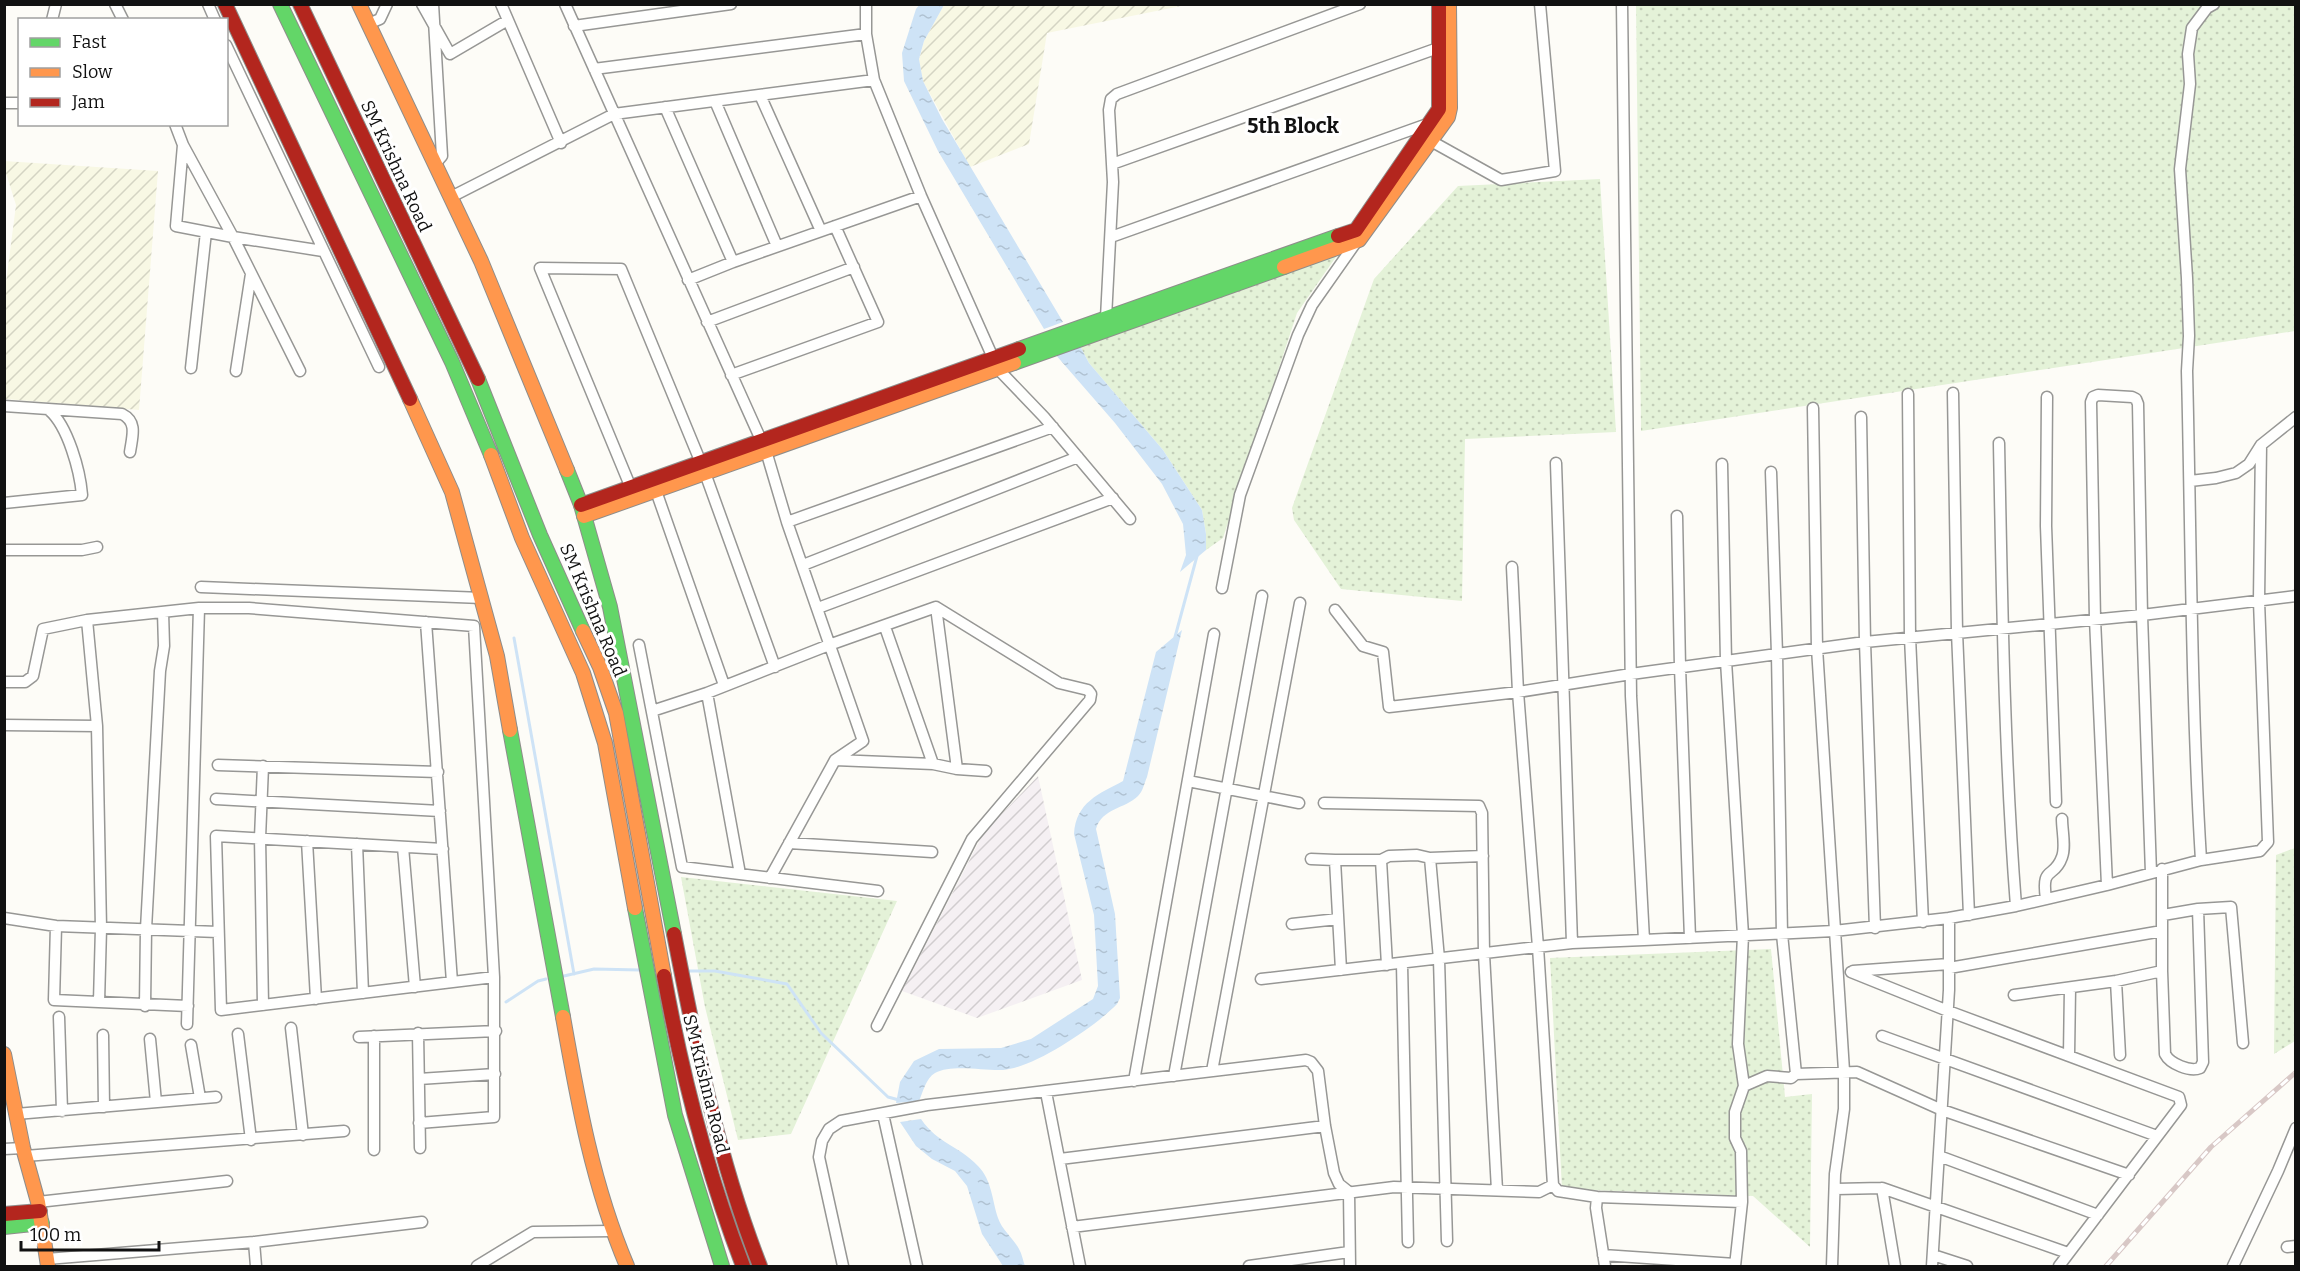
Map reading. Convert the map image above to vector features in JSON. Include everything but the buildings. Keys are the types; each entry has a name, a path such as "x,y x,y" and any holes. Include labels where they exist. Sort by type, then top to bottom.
{"main road":[{"path":"225,4 452,492 497,656 584,1133 612,1231 627,1266"},
{"name":"SM Krishna Road","path":"280,4 434,323 501,478 522,538 583,673 605,743 675,1115 722,1266"},
{"name":"SM Krishna Road","path":"300,4 446,315 468,356 540,534 600,667 616,714 672,1025 691,1111 743,1266"},
{"name":"SM Krishna Road","path":"358,4 482,261 583,510 610,607 710,1107 740,1215 760,1266"},
{"path":"996,364 1107,318 1358,235 1439,109 1439,4"},
{"path":"583,510 631,488 703,468 1358,235 1448,117 1450,108 1449,4"},
{"path":"583,510 656,491 703,468"},
{"path":"4,1054 24,1152 40,1212 48,1263"},
{"path":"4,1214 40,1212"},
{"path":"4,1227 40,1212"}],"street":[{"path":"115,4 122,18"},
{"path":"208,4 214,18"},
{"path":"368,24 380,19 387,4"},
{"path":"422,4 450,54 508,20"},
{"path":"433,4 442,156 435,164"},
{"path":"501,4 561,142"},
{"path":"565,4 730,375 764,446 787,522 863,741 834,760 770,878"},
{"path":"574,26 730,4"},
{"path":"866,4 866,34 874,80 921,196 996,364 1053,427 1130,519"},
{"path":"1107,318 1111,237 1112,164 1109,110 1111,99 1117,94 1360,4"},
{"path":"1431,141 1501,180 1555,171 1540,4"},
{"path":"1623,4 1631,674 1644,940"},
{"path":"2202,860 2197,794 2192,609 2187,371 2189,336 2180,169 2190,84 2188,54 2192,28 2207,8 2214,4"},
{"path":"594,69 866,34"},
{"path":"1112,164 1438,48"},
{"path":"228,49 379,368"},
{"path":"451,198 614,114 874,80"},
{"path":"759,95 820,231"},
{"path":"715,101 777,246"},
{"path":"664,107 734,262"},
{"path":"1111,237 1448,117"},
{"path":"176,126 183,145 233,237 300,371"},
{"path":"183,145 176,226 323,251"},
{"path":"688,280 777,246 921,196"},
{"path":"730,375 878,322 835,226"},
{"path":"191,368 206,232"},
{"path":"1222,588 1240,495 1298,334 1312,305 1358,235"},
{"path":"707,322 854,267"},
{"path":"631,488 540,268 621,269 703,468 775,667"},
{"path":"236,371 251,274"},
{"path":"1953,393 1957,632 1969,915"},
{"path":"1908,394 1910,637 1923,922"},
{"path":"2107,885 2095,619 2091,402 2093,397 2098,395 2132,397 2138,404 2142,615 2151,873"},
{"path":"2047,398 2046,526 2056,802"},
{"path":"4,406 122,414 129,417 133,426 130,452"},
{"path":"1813,408 1817,648 1844,1071 1844,1109 1835,1174 1832,1266"},
{"path":"4,503 82,495 78,470 66,436 49,410"},
{"path":"1861,417 1865,642 1875,928"},
{"path":"2190,481 2236,473 2249,464 2261,445 2295,417"},
{"path":"787,522 1053,427"},
{"path":"2000,443 2002,627 2009,820 2016,906"},
{"path":"1261,979 1572,944 1834,931 1923,922 2016,906 2107,885 2162,869 2260,850 2268,842 2259,601 2261,445"},
{"path":"803,565 1078,457"},
{"path":"1556,463 1572,944"},
{"path":"1603,1255 1735,1265 1742,1202 1741,1150 1735,1138 1735,1112 1744,1086 1738,1044 1743,935 1725,661 1722,464"},
{"path":"1771,472 1782,934 1796,1074"},
{"path":"656,491 724,685"},
{"path":"818,608 1113,498"},
{"path":"1677,516 1690,938"},
{"path":"4,550 82,550 97,547"},
{"path":"1512,567 1518,692 1538,947 1553,1185 1558,1191 1597,1197 1742,1202"},
{"path":"201,586 482,598"},
{"path":"1174,1076 1262,596"},
{"path":"1335,610 1363,646 1383,652 1389,707 1518,692 1865,642 2142,615 2295,596"},
{"path":"1212,1071 1300,603"},
{"path":"652,711 707,693 829,645 936,607"},
{"path":"936,607 957,769"},
{"path":"877,1026 972,839 1090,700 1091,694 1088,690 1059,683 936,607"},
{"path":"187,1024 200,608"},
{"path":"4,682 25,682 33,676 43,629 87,620 200,608 249,608 474,626 494,977 495,1117 419,1123"},
{"path":"145,1006 146,929 160,671 164,646 163,612"},
{"path":"87,620 97,726 101,928 99,1002"},
{"path":"426,622 452,982"},
{"path":"885,627 933,764"},
{"path":"1134,1081 1214,634"},
{"path":"639,645 682,867 878,891"},
{"path":"707,693 740,874"},
{"path":"4,725 97,726"},
{"path":"834,760 933,764 957,769 986,771"},
{"path":"218,765 438,772"},
{"path":"263,766 260,838 263,1005"},
{"path":"1188,781 1299,803"},
{"path":"216,799 440,811"},
{"path":"1324,803 1479,806 1483,819 1484,954 1497,1190"},
{"path":"2046,899 2044,882 2046,876 2059,864 2063,855 2062,819"},
{"path":"443,849 216,836 221,1010 494,977"},
{"path":"307,841 316,999"},
{"path":"789,843 932,852"},
{"path":"357,844 363,993"},
{"path":"403,847 415,987"},
{"path":"1311,859 1381,860 1389,856 1417,855 1430,858 1483,856"},
{"path":"1430,858 1439,959 1447,1241"},
{"path":"1335,860 1341,970"},
{"path":"1381,860 1387,965"},
{"path":"2162,869 2162,971 2166,1058 2190,1070 2200,1068 2203,1062 2198,909"},
{"path":"2163,915 2228,906 2233,910 2243,1043"},
{"path":"4,918 56,926 218,932"},
{"path":"1949,918 1948,1011 1933,1261 1966,1266"},
{"path":"1292,924 1338,919"},
{"path":"56,926 54,1000 145,1006 188,1006"},
{"path":"1838,972 1949,966 2162,931"},
{"path":"1402,964 1408,1242"},
{"path":"2014,995 2116,981 2162,971"},
{"path":"1851,972 1948,1011 2178,1095 2181,1105 2059,1266"},
{"path":"2116,981 2120,1055"},
{"path":"2069,1056 2070,988"},
{"path":"59,1017 62,1112"},
{"path":"291,1028 303,1135"},
{"path":"359,1037 496,1030"},
{"path":"418,1033 420,1148"},
{"path":"238,1034 251,1140"},
{"path":"103,1035 104,1107"},
{"path":"374,1036 374,1150"},
{"path":"1882,1036 2157,1136"},
{"path":"150,1039 156,1102"},
{"path":"191,1045 201,1098"},
{"path":"843,1266 819,1157 822,1141 829,1129 841,1121 927,1105 1306,1060 1311,1062 1318,1071 1334,1173 1339,1184 1349,1192"},
{"path":"1744,1086 1767,1076 1791,1078 1796,1074 1857,1072 1942,1110 2129,1175"},
{"path":"419,1079 495,1074"},
{"path":"1046,1092 1080,1266"},
{"path":"16,1114 62,1112 216,1097"},
{"path":"883,1114 917,1266"},
{"path":"1060,1160 1325,1126"},
{"path":"2234,1266 2278,1171 2295,1128"},
{"path":"4,1149 24,1152 251,1140 344,1131"},
{"path":"1939,1156 2098,1215"},
{"path":"40,1212 227,1181"},
{"path":"1072,1227 1349,1192 1407,1187 1539,1192 1553,1185"},
{"path":"1836,1189 1882,1188 2068,1253"},
{"path":"1882,1188 1894,1266"},
{"path":"1349,1192 1350,1266"},
{"path":"1597,1197 1596,1208 1605,1266"},
{"path":"48,1263 422,1222"},
{"path":"477,1266 533,1232 612,1231"},
{"path":"254,1242 256,1266"},
{"path":"1249,1266 1282,1264 1349,1252"}],"shaded area":[{"path":"1038,776 1082,980 977,1018 902,991 983,834"}],"green space":[{"path":"944,5 1186,5 1047,33 1029,144 970,167 923,81 919,60 924,41"},
{"path":"1636,5 2295,5 2295,331 1641,431"},
{"path":"4,161 158,171 139,410 5,399 4,298 16,205"},
{"path":"1600,179 1616,432 1465,439 1462,601 1341,589 1294,520 1292,508 1374,279 1458,186"},
{"path":"1338,254 1297,313 1223,538 1206,550 1202,510 1163,450 1089,363 1080,346"},
{"path":"2295,848 2295,1041 2274,1054 2276,855"},
{"path":"681,877 897,901 791,1134 738,1140 705,1007"},
{"path":"1771,949 1785,1097 1812,1094 1810,1247 1753,1196 1562,1189 1550,958"}],"water":[{"path":"920,4 944,5 924,41 919,59 923,81 942,119 1063,322 1044,329 938,151 904,81 902,53 916,9"},
{"path":"1080,346 1089,363 1163,450 1202,510 1206,550 1180,572 1186,555 1183,524 1162,484 1115,423 1055,354"},
{"path":"1182,630 1142,790 1133,800 1103,817 1096,829 1115,914 1120,998 1117,1004 1080,1034 1031,1062 1003,1070 959,1068 942,1070 929,1078 919,1101 896,1103 900,1082 914,1061 939,1049 1001,1048 1031,1039 1093,999 1098,986 1094,915 1074,834 1076,823 1079,814 1090,800 1123,781 1156,652"},
{"path":"921,1119 934,1134 971,1159 983,1172 989,1184 1000,1222 1019,1249 1025,1266 1003,1266 982,1234 967,1186 955,1171 932,1159 916,1146 900,1122"}],"waterway":[{"path":"1175,637 1197,556"},
{"path":"514,638 574,974"},
{"path":"564,976 594,969 640,970"},
{"path":"686,971 715,971 787,984 821,1033 888,1097 899,1100"},
{"path":"506,1002 538,981 546,979"}],"railway":[{"path":"2106,1266 2211,1147 2296,1072"}],"traffic: fast":[{"path":"280,4 452,362 491,455"},
{"path":"1019,349 1338,236"},
{"path":"1014,363 1284,267"},
{"path":"478,379 540,535 583,631"},
{"path":"567,470 581,505 610,607 674,934"},
{"path":"510,730 563,1017"},
{"path":"635,908 675,1115 722,1266"},
{"path":"4,1227 42,1223"}],"traffic: slow":[{"path":"359,4 481,261 567,470"},
{"path":"1284,267 1359,240 1448,117 1450,108 1449,4"},
{"path":"584,516 1014,363"},
{"path":"410,399 452,492 497,656 510,730"},
{"path":"491,455 522,538 583,673 605,743 635,908"},
{"path":"583,631 600,667 616,713 664,976"},
{"path":"563,1017 588,1143 605,1205 627,1266"},
{"path":"4,1054 23,1148 38,1202 48,1266"}],"traffic: jam":[{"path":"225,4 410,399"},
{"path":"300,4 478,379"},
{"path":"1338,236 1356,230 1439,109 1439,4"},
{"path":"581,505 1019,349"},
{"path":"674,934 709,1102 732,1185 760,1266"},
{"path":"664,976 697,1123 718,1195 743,1266"},
{"path":"4,1214 40,1211"}],"district":[{"name":"5th Block","path":"1293,126"}]}
